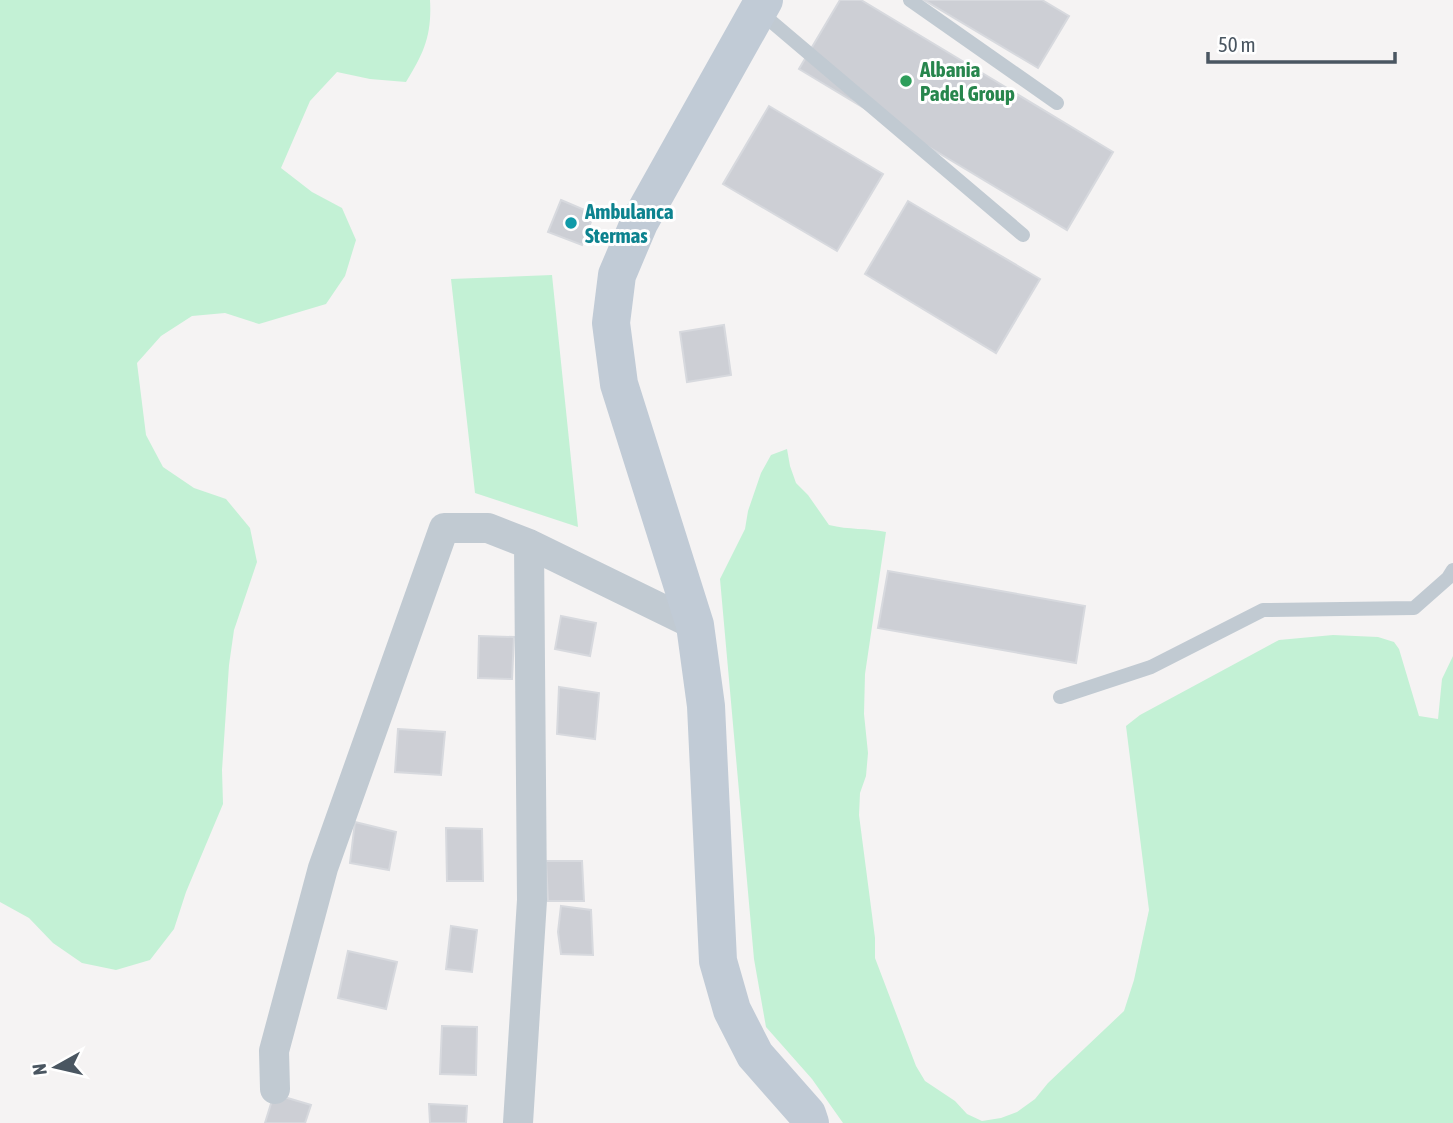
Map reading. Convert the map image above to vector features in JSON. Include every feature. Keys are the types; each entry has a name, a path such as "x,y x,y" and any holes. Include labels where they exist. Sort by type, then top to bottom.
{"main road":[{"path":"761,6 639,223 617,275 611,323 619,384 695,625 706,705 718,961 732,1010 755,1055 807,1114 810,1123"}],"street":[{"path":"275,1089 274,1051 323,869 444,528 488,528 529,544 695,625"},
{"path":"518,1123 532,900 529,544"}],"lane":[{"path":"910,0 1057,103"},
{"path":"761,6 1023,235"},
{"path":"1060,697 1151,667 1263,610 1414,608 1448,578 1453,570"}],"green space":[{"path":"0,0 430,0 430,24 426,43 406,82 370,79 337,72 310,101 281,168 312,192 342,208 356,240 345,276 326,304 259,324 225,313 192,316 161,336 137,363 146,435 163,467 194,488 226,499 250,528 257,562 234,630 229,665 222,770 223,804 186,892 174,929 150,960 116,970 82,963 53,943 29,918 0,902"},
{"path":"552,275 578,527 475,493 451,279"},
{"path":"787,449 796,483 829,525 886,532 865,674 864,714 868,753 866,776 860,793 859,815 875,938 875,958 916,1066 925,1081 955,1101 967,1114 982,1121 1001,1118 1017,1112 1035,1099 1048,1083 1124,1011 1134,980 1149,910 1126,726 1140,715 1279,640 1333,635 1378,637 1394,642 1399,649 1419,716 1438,719 1442,679 1453,656 1453,1123 843,1123 812,1079 766,1027 754,959 720,579 745,529 761,473 771,455"}],"building":[{"path":"840,0 861,0 1113,152 1067,230 799,69"},
{"path":"924,0 1042,0 1069,16 1038,68"},
{"path":"769,106 883,174 837,251 723,184"},
{"name":"Ambulanca Stermas","path":"561,200 594,214 582,245 548,232"},
{"path":"908,201 1040,279 996,353 865,274"},
{"path":"724,325 731,375 687,382 680,332"},
{"path":"888,571 1085,606 1076,663 878,628"},
{"path":"561,616 596,623 590,656 555,649"},
{"path":"479,636 514,637 512,679 478,678"},
{"path":"559,687 599,693 595,739 557,734"},
{"path":"398,729 445,732 441,775 395,772"},
{"path":"355,822 396,832 389,870 350,863"},
{"path":"446,828 482,829 483,881 447,881"},
{"path":"546,861 582,861 584,901 548,901"},
{"path":"561,906 591,910 593,955 561,954 558,932"},
{"path":"451,926 477,930 472,972 446,969"},
{"path":"348,951 397,962 386,1009 338,998"},
{"path":"442,1026 477,1027 476,1075 440,1074"},
{"path":"274,1094 311,1105 305,1123 265,1123"},
{"path":"429,1104 467,1106 466,1123 430,1123"}],"place":[{"name":"Albania Padel Group","path":"906,81"},
{"name":"Ambulanca Stermas","path":"571,223"}]}
